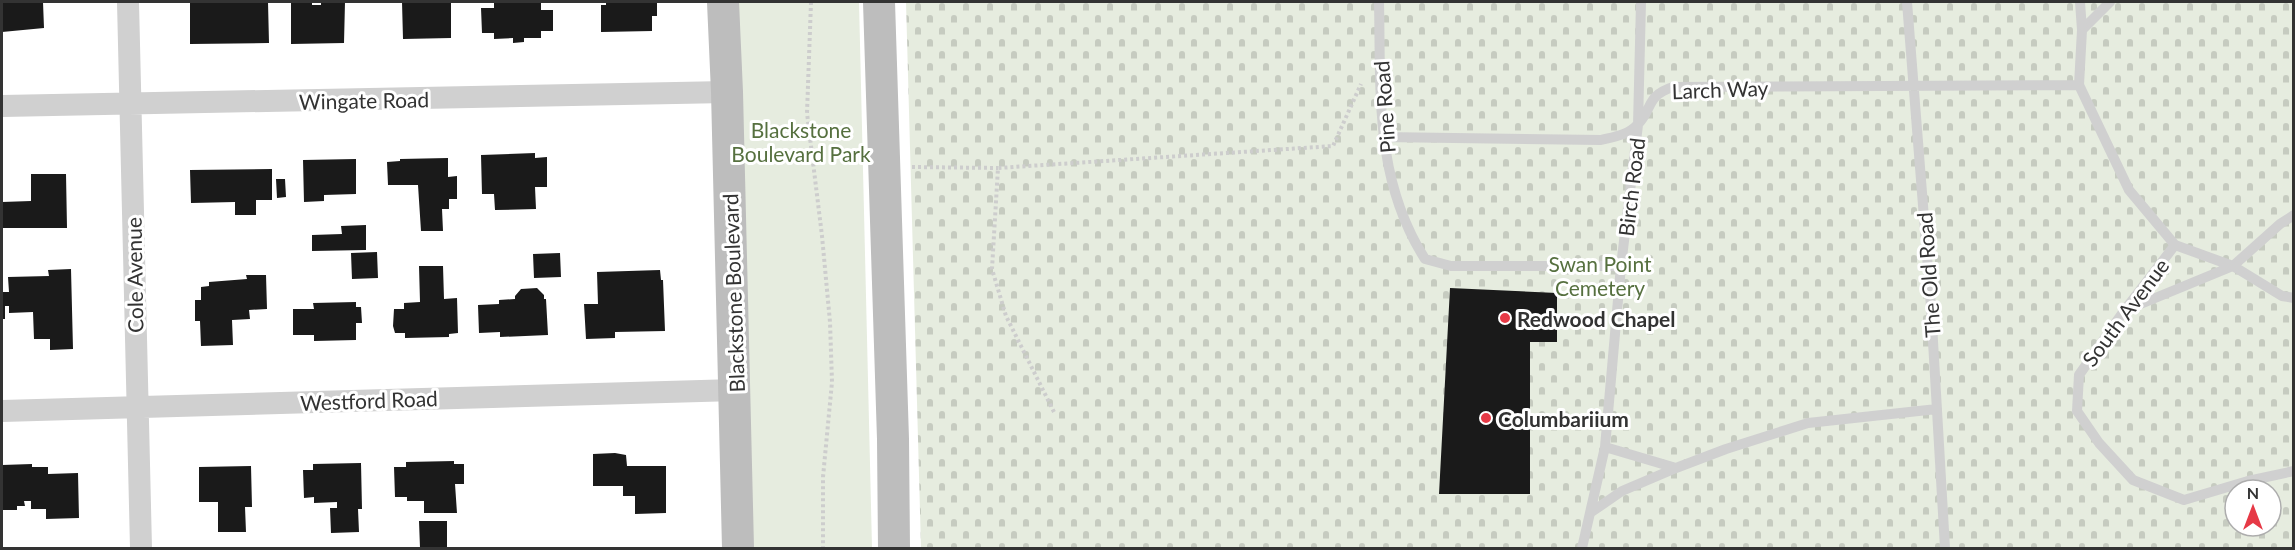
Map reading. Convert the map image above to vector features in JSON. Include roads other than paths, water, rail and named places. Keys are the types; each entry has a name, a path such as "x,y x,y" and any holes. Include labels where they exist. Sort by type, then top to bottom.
{"main road":[{"name":"Blackstone Boulevard","path":"723,2 736,390 738,549"},
{"path":"879,2 894,549"}],"street":[{"name":"Cole Avenue","path":"128,2 141,549"},
{"name":"Wingate Road","path":"2,106 727,92"},
{"name":"Westford Road","path":"2,411 736,390"}],"lane":[{"name":"Pine Road","path":"1379,2 1382,137 1394,192 1412,239 1425,259 1451,266 1621,266"},
{"name":"Birch Road","path":"1582,549 1605,447 1621,266 1638,125 1641,2"},
{"name":"The Old Road","path":"1907,2 1931,307 1945,549"},
{"path":"2080,2 2082,30 2079,85 2129,190 2175,245 2233,266 2282,296 2294,298"},
{"path":"2082,30 2110,2"},
{"name":"Larch Way","path":"1638,125 1651,101 1660,91 1673,87 2079,85"},
{"path":"1382,137 1601,140 1620,136 1638,125"},
{"path":"2124,311 2233,266 2280,224 2294,215"},
{"name":"South Avenue","path":"2175,245 2124,311 2079,375 2077,411 2099,443 2133,480 2184,500 2248,481 2294,471"},
{"path":"1590,513 1622,491 1676,468 1726,449 1808,423 1937,409"},
{"path":"1605,447 1676,468"}],"place":[{"name":"Redwood Chapel","path":"1505,318"},
{"name":"Columbariium","path":"1486,418"}],"park label":[{"name":"Blackstone Boulevard Park","path":"801,141"},
{"name":"Swan Point Cemetery","path":"1600,275"}]}
